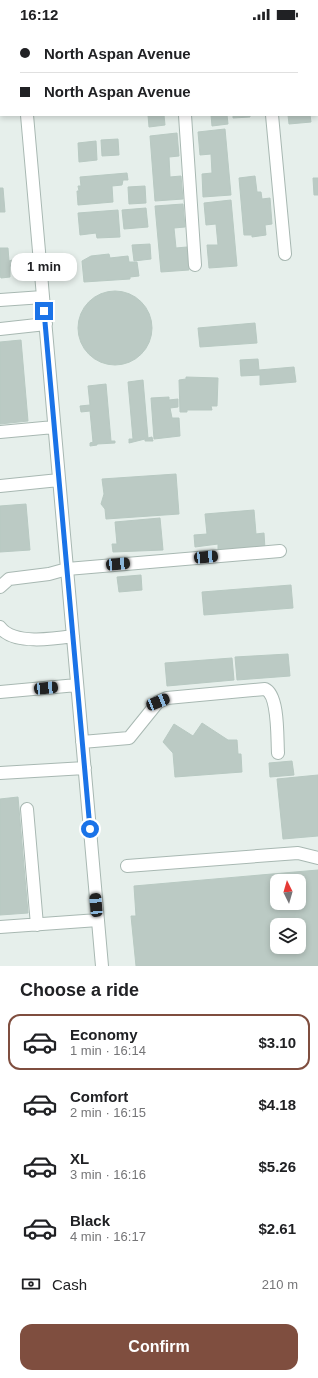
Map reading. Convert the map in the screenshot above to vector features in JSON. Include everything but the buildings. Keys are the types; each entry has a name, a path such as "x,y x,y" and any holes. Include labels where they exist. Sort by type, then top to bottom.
{"street":[{"path":"27,116 102,966"},
{"path":"185,116 195,265"},
{"path":"272,116 285,254"},
{"path":"0,300 43,297"},
{"path":"0,329 46,324"},
{"path":"0,432 54,427"},
{"path":"0,486 59,480"},
{"path":"0,587 9,578 49,574 67,569 280,550"},
{"path":"0,627 4,633 20,638 54,639 73,636"},
{"path":"0,692 77,685"},
{"path":"82,742 129,738 158,702 167,698 264,689 272,695 275,710 278,753"},
{"path":"0,773 84,768"},
{"path":"27,809 37,925"},
{"path":"127,866 298,853 318,858"},
{"path":"0,928 98,920"}],"route":[{"path":"44,311 90,829"}]}
